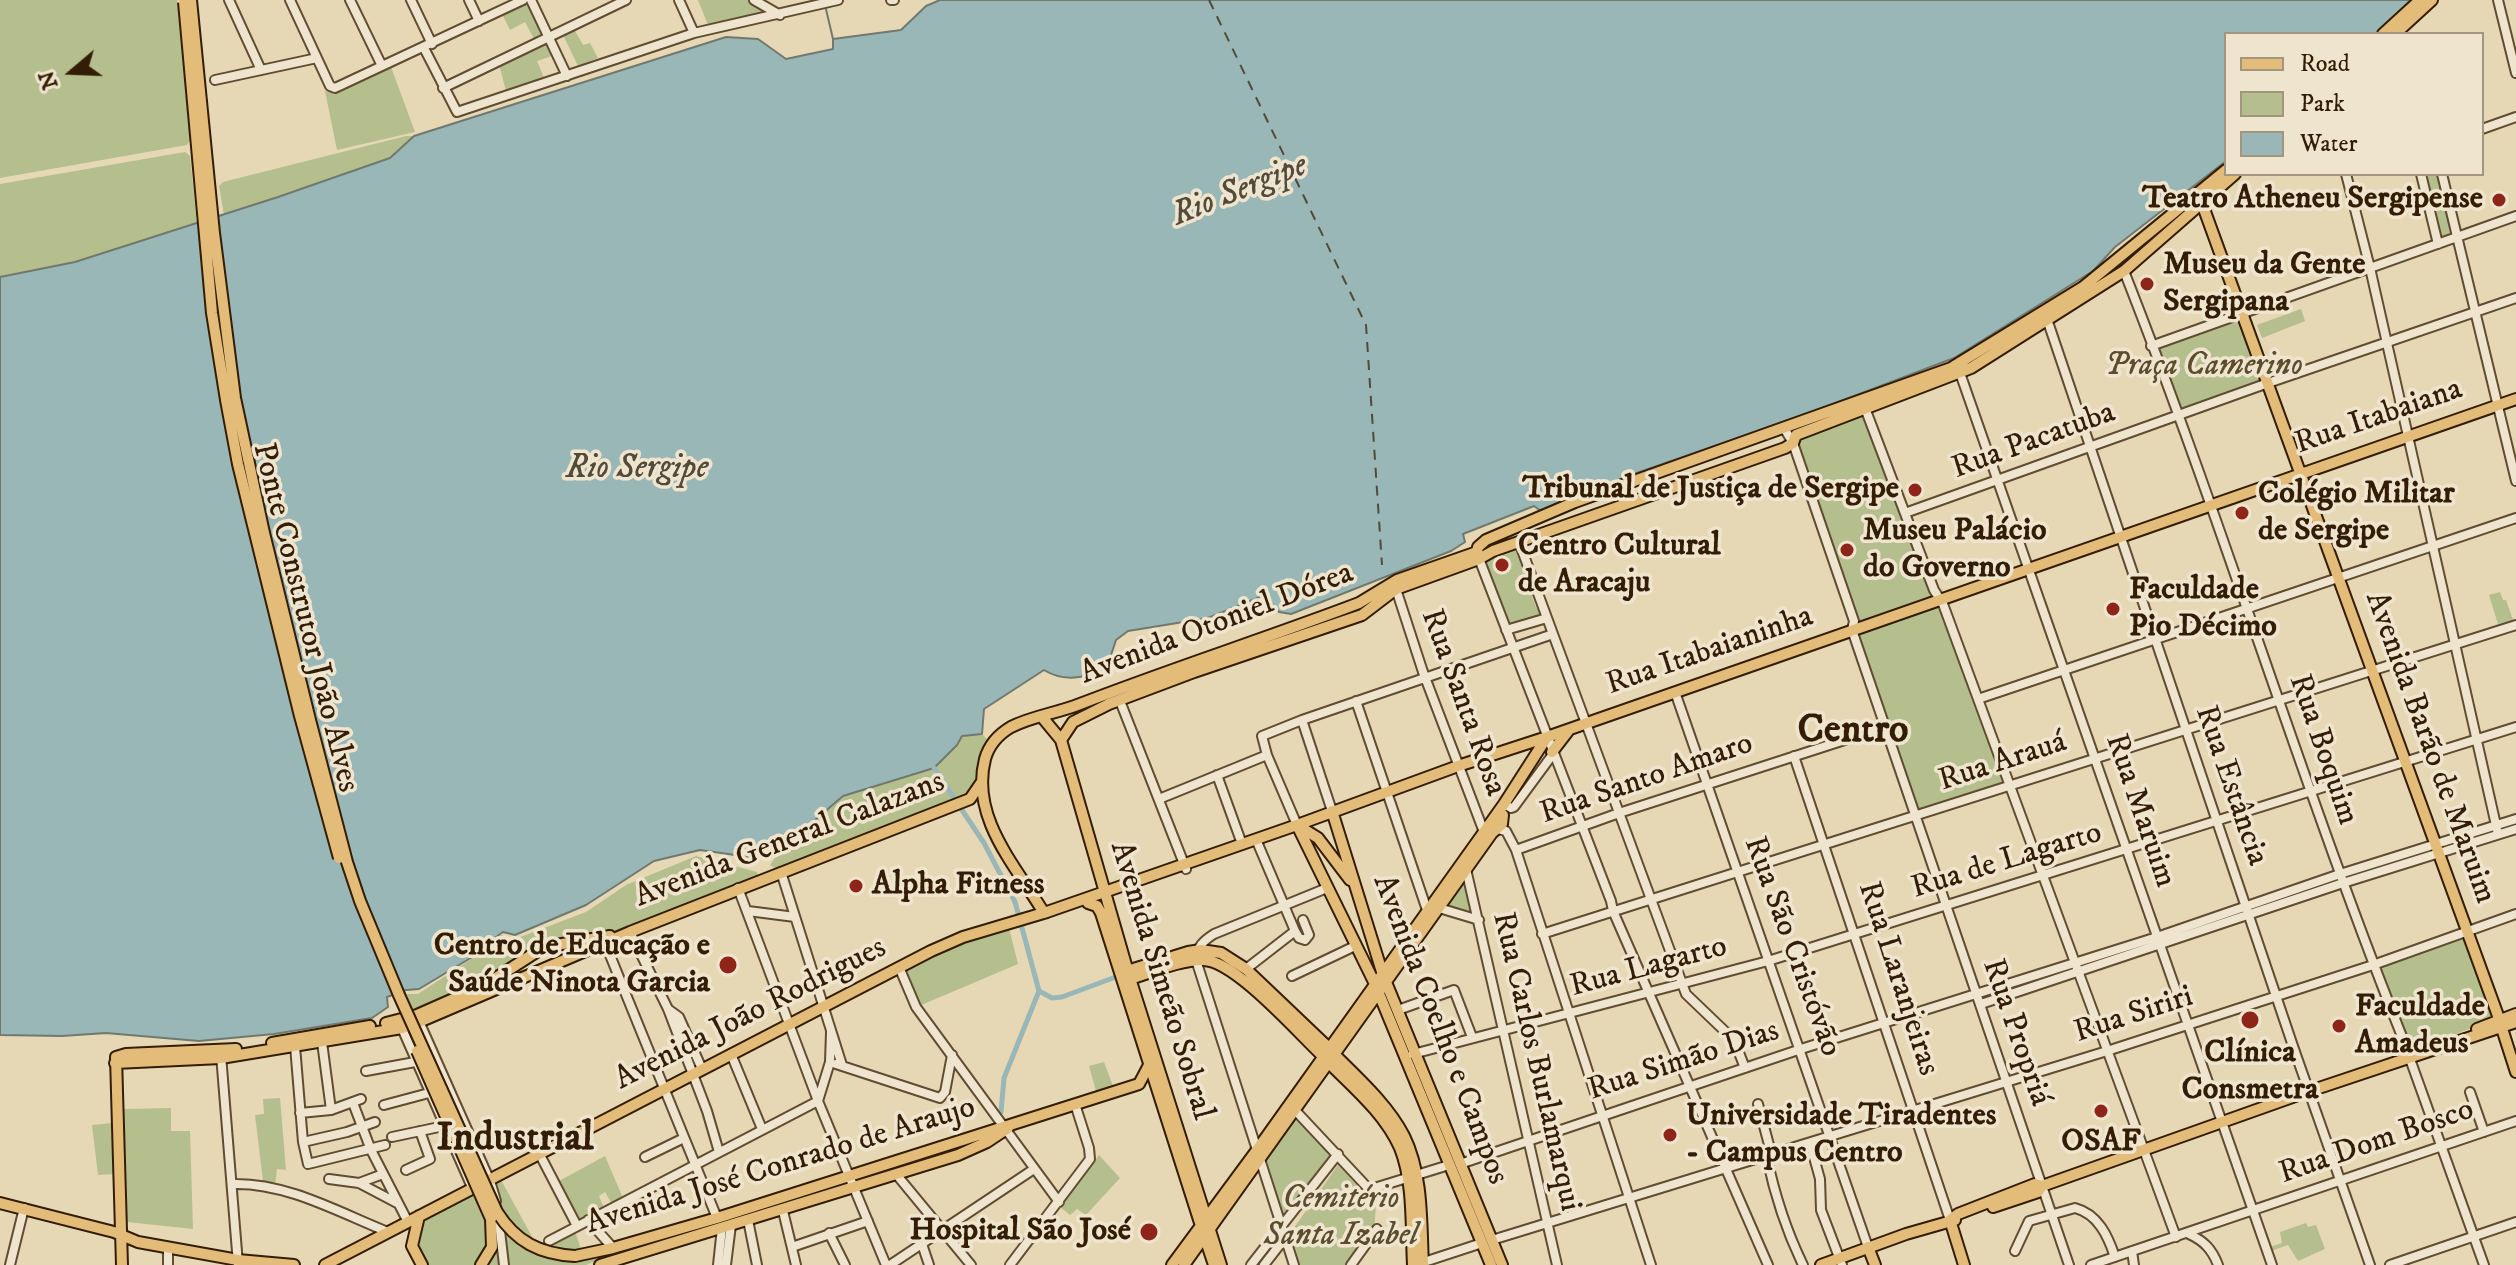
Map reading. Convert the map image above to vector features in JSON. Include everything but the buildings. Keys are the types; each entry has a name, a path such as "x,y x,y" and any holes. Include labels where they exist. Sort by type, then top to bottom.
{"main road":[{"name":"Ponte Construtor João Alves","path":"184,0 212,313 226,400 238,464 300,716 327,818 359,916 494,1215"},
{"name":"Ponte Construtor João Alves","path":"191,0 232,383 245,453 306,706 360,901 494,1215"},
{"path":"2385,32 2420,0"},
{"path":"2408,28 2432,0"},
{"path":"2224,172 2199,197 2124,271 2048,322 1960,373 1796,435 1793,443 1785,448 1478,555 1478,547 1486,540 1549,512 1957,364 2083,287 2199,197 2232,176"},
{"name":"Avenida Barão de Maruim","path":"2199,197 2374,671 2401,764 2505,1024"},
{"name":"Rua Itabaiana","path":"1852,630 2516,399"},
{"name":"Avenida Otoniel Dórea","path":"1061,740 1073,722 1120,701 1194,672 1362,615 1396,589 1478,555"},
{"name":"Avenida Otoniel Dórea","path":"983,778 992,744 1003,732 1020,723 1346,608 1397,580 1478,555"},
{"name":"Rua Itabaianinha","path":"1298,828 1332,811 1386,791 1852,630"},
{"name":"Avenida Simeão Sobral","path":"1042,717 1061,740 1149,1065 1205,1228 1221,1265"},
{"path":"1552,753 1570,728"},
{"path":"1381,984 1427,910 1501,808 1547,737"},
{"path":"983,778 984,806 994,832 1038,914"},
{"name":"Avenida General Calazans","path":"421,1016 496,979 544,947 603,940 628,933 972,798 983,778"},
{"path":"1172,1265 1205,1228 1466,869 1502,830 1504,817 1501,808"},
{"name":"Avenida Coelho e Campos","path":"1332,811 1406,1062 1455,1164"},
{"path":"1185,866 1258,844 1298,828"},
{"path":"1038,914 1298,828 1318,838 1356,888"},
{"name":"Avenida Coelho e Campos","path":"1298,828 1355,946 1398,1010 1455,1164 1487,1242 1502,1265"},
{"path":"1038,914 1070,909 1104,894"},
{"name":"Avenida Simeão Sobral","path":"1088,903 1100,910 1125,975 1173,1114 1214,1265"},
{"name":"Avenida João Rodrigues","path":"325,1265 899,967 963,937 1038,914"},
{"name":"Avenida General Calazans","path":"121,1236 117,1059 221,1055 295,1046 400,1024 549,965 603,940"},
{"path":"544,947 549,956 549,965"},
{"path":"1125,975 1196,955 1221,953 1246,969 1398,1126 1412,1155 1419,1264"},
{"path":"1196,955 1212,960 1237,975 1329,1056"},
{"path":"1821,1265 1841,1262 1868,1247 1950,1220 1958,1214 2035,1184 2042,1186 2505,1024 2516,1014"},
{"name":"Avenida General Calazans","path":"221,1055 400,1024"},
{"path":"2505,1024 2516,1058"},
{"path":"2505,1024 2516,1072"},
{"path":"1139,1084 1149,1065"},
{"name":"Avenida Simeão Sobral","path":"1007,1127 1139,1084 1156,1084"},
{"path":"1156,1084 1173,1114"},
{"name":"Avenida José Conrado de Araujo","path":"852,1182 896,1174 958,1155 1007,1127"},
{"name":"Avenida José Conrado de Araujo","path":"600,1265 1007,1127"},
{"name":"Avenida José Conrado de Araujo","path":"494,1215 533,1248 548,1254 575,1256 678,1229 724,1225 783,1211 807,1196"},
{"path":"0,1203 168,1248 238,1263 294,1265"},
{"path":"481,1265 492,1247 494,1215"},
{"path":"419,1216 412,1246 422,1265"},
{"name":"Rua Laranjeiras","path":"1950,1220 1964,1265"},
{"path":"1184,1265 1205,1228"},
{"path":"655,1247 678,1229"},
{"path":"121,1236 122,1265"},
{"name":"Avenida Coelho e Campos","path":"1487,1242 1491,1265"},
{"name":"Rua São Cristóvão","path":"1868,1247 1875,1265"}],"street":[{"path":"229,0 261,70"},
{"path":"290,0 333,88 523,0"},
{"path":"350,0 382,66"},
{"path":"411,0 443,88 455,111 694,33 827,2"},
{"path":"469,0 479,21"},
{"path":"531,0 567,76"},
{"path":"443,88 626,0"},
{"path":"679,0 694,33"},
{"path":"754,0 780,15"},
{"path":"2498,0 2516,73"},
{"path":"215,80 317,58"},
{"path":"2484,128 2516,117"},
{"path":"2349,176 2497,830"},
{"path":"2421,176 2438,244"},
{"path":"2442,176 2516,481"},
{"path":"2151,346 2516,216"},
{"name":"Rua Boquim","path":"2124,271 2247,609 2310,793 2410,1056 2484,1265"},
{"path":"2178,416 2516,298"},
{"name":"Rua Estância","path":"2048,322 2370,1265"},
{"name":"Rua Maruim","path":"1960,373 2272,1265"},
{"path":"1865,408 2011,785 2176,1237"},
{"name":"Rua Pacatuba","path":"1905,513 2178,416"},
{"name":"Rua Propriá","path":"1784,428 1793,443 1854,621 1852,630 2069,1265"},
{"path":"1978,699 2516,518"},
{"path":"1519,542 1682,985 1689,999 1734,1040 1745,1068"},
{"path":"1478,555 1613,911 1768,1265"},
{"name":"Rua Santa Rosa","path":"1396,589 1425,677 1484,832"},
{"path":"1506,630 1547,618"},
{"name":"Rua Arauá","path":"1542,934 2516,625"},
{"path":"1298,828 1267,755 1262,740 1264,734 1553,634"},
{"name":"Rua São Cristóvão","path":"1675,692 1868,1247"},
{"path":"1120,701 1185,866"},
{"path":"1356,701 1427,910"},
{"name":"Avenida Coelho e Campos","path":"1302,720 1332,811"},
{"name":"Rua Santo Amaro","path":"1516,850 1619,813 1885,727"},
{"path":"2401,764 2516,727"},
{"path":"1501,808 1514,807 1552,753"},
{"path":"1159,799 1267,755"},
{"name":"Rua Laranjeiras","path":"1794,756 1950,1220"},
{"name":"Rua de Lagarto","path":"1768,961 2401,764"},
{"path":"1217,775 1242,844"},
{"path":"2497,830 2516,819"},
{"path":"2497,830 2516,829"},
{"path":"1502,830 1516,850 1651,1265"},
{"name":"Rua Simão Dias","path":"1371,1189 1884,1022 1978,999 2159,942 2497,830"},
{"path":"1258,844 1301,940 1309,938 1303,920"},
{"name":"Rua Carlos Burlamarqui","path":"1466,869 1557,1265"},
{"path":"781,872 842,1065"},
{"path":"738,888 818,1101 888,1265 1034,1169"},
{"path":"1294,1265 1196,955 1214,934 1327,888"},
{"path":"1439,908 1479,920"},
{"path":"748,911 795,917"},
{"name":"Rua Siriri","path":"1419,1264 2107,1051 2373,965 2516,914"},
{"path":"1246,969 1295,931"},
{"path":"628,933 698,1072 719,1152"},
{"path":"603,940 695,1164 724,1225 726,1265"},
{"path":"1292,976 1355,946"},
{"name":"Rua Lagarto","path":"1415,1052 1650,994 1768,961"},
{"path":"899,967 916,1007 1007,1127 1059,1202"},
{"path":"1398,1010 1454,990 1472,1037"},
{"path":"421,1016 490,1181 496,1199 504,1265"},
{"path":"400,1024 473,1190"},
{"path":"549,1241 818,1101 830,1062 831,1032"},
{"path":"322,1042 331,1110"},
{"path":"295,1046 306,1160 311,1165 385,1145"},
{"path":"1406,1062 1415,1052"},
{"path":"731,1054 762,1129"},
{"path":"221,1055 238,1263"},
{"path":"830,1062 938,1098 945,1092 952,1055"},
{"path":"366,1071 415,1062"},
{"path":"2470,1092 2484,1132"},
{"path":"384,1105 429,1093"},
{"path":"300,1113 331,1110 357,1101 361,1128 408,1222"},
{"path":"1010,1265 1091,1158 1075,1104"},
{"path":"1758,1104 1775,1197 1803,1265"},
{"path":"1292,1108 1381,1202"},
{"name":"Rua Dom Bosco","path":"2091,1265 2516,1121"},
{"path":"303,1142 375,1122"},
{"path":"392,1137 444,1126"},
{"path":"406,1170 430,1160 420,1131"},
{"path":"645,1157 684,1138"},
{"path":"1810,1143 1820,1179 1821,1210 1841,1262"},
{"path":"539,1153 577,1226"},
{"path":"1251,1265 1338,1154"},
{"path":"359,1183 384,1172"},
{"path":"896,1174 971,1265"},
{"path":"329,1179 359,1183 397,1203"},
{"path":"232,1184 248,1183 272,1188 388,1232"},
{"path":"0,1261 10,1264 24,1208"},
{"path":"2015,1251 2029,1221 2075,1208 2083,1210 2101,1228 2110,1240 2115,1257"},
{"path":"783,1211 796,1265"},
{"path":"588,1220 613,1248"},
{"path":"748,1220 757,1265"},
{"path":"792,1247 868,1221"},
{"path":"2390,1265 2516,1222"},
{"path":"718,1265 724,1225"},
{"path":"1351,1265 1377,1229"},
{"path":"829,1233 845,1265"},
{"path":"2188,1234 2211,1249 2218,1265"},
{"path":"1264,1265 1285,1238"},
{"path":"922,1244 929,1265"},
{"path":"168,1248 168,1265"},
{"path":"2132,1251 2134,1265"}],"green space":[{"path":"0,0 177,0 190,140 187,145 0,178"},
{"path":"698,0 752,0 765,12 708,25"},
{"path":"525,2 543,34 534,39 525,22 510,30 502,14"},
{"path":"574,29 583,45 590,43 598,58 578,66 563,35"},
{"path":"548,42 552,56 537,61 545,80 506,91 499,64"},
{"path":"391,67 415,132 337,150 325,91 335,93"},
{"path":"414,136 390,158 224,215 219,186 223,182"},
{"path":"185,152 190,156 197,224 75,262 0,277 0,184"},
{"path":"2424,176 2438,176 2453,237 2439,240"},
{"path":"2301,309 2305,321 2262,338 2257,325"},
{"name":"Praça Camerino","path":"2237,319 2262,381 2179,413 2154,348"},
{"path":"1863,415 1935,599 1859,625 1798,449 1802,438"},
{"path":"1517,546 1526,572 1523,572 1536,607 1542,614 1510,626 1485,558"},
{"path":"2500,592 2513,620 2498,624 2489,595"},
{"path":"1939,606 2005,783 1917,813 1858,634"},
{"path":"982,734 992,744 974,797 781,872 770,865 780,850 843,796 934,768 962,736"},
{"path":"696,856 757,872 759,877 613,936 558,941 509,970 414,1013 406,994 418,994 496,946 502,935 510,941 586,912 626,885"},
{"path":"1465,881 1472,915 1444,907"},
{"path":"1009,928 1018,964 919,1006 905,970 957,944"},
{"path":"2463,936 2492,1020 2412,1051 2377,966"},
{"path":"1104,1062 1113,1086 1096,1091 1089,1066"},
{"path":"280,1098 286,1170 277,1169 275,1185 263,1181 255,1115 264,1114 263,1099"},
{"path":"171,1108 171,1131 190,1131 193,1229 127,1222 124,1109"},
{"path":"1296,1116 1333,1152 1283,1218 1265,1160"},
{"path":"113,1123 114,1174 98,1175 92,1125"},
{"path":"1099,1155 1120,1178 1086,1215 1077,1209 1070,1215 1060,1207"},
{"path":"605,1156 623,1198 612,1204 605,1192 599,1196 604,1208 577,1220 559,1181"},
{"name":"Cemitério Santa Izabel","path":"1338,1165 1376,1206 1374,1230 1348,1265 1299,1265 1289,1235"},
{"path":"501,1180 536,1244 545,1246 575,1231 584,1259 594,1258 596,1261 586,1265 427,1265 419,1255 416,1243 421,1219"},
{"path":"2306,1223 2308,1227 2316,1225 2325,1249 2298,1261 2288,1245 2271,1251 2270,1247 2282,1243 2280,1232"}],"water":[{"name":"Rio Sergipe","path":"940,0 2411,0 2378,32 2224,32 2224,163 2115,247 2093,271 1954,358 1799,417 1628,476 1541,511 1534,506 1463,534 1465,542 1451,551 1291,614 1279,612 1265,595 1208,618 1128,631 1116,640 1106,670 1067,678 1044,670 984,709 982,734 962,736 934,768 843,796 780,850 749,857 700,850 654,861 586,905 515,935 503,932 496,937 494,944 419,989 387,997 388,1007 372,1018 274,1034 199,1041 106,1033 0,1035 0,277 75,262 278,197 390,158 414,136 726,37 758,39 786,59 833,49 833,39 901,30 926,6"}],"waterway":[{"path":"825,5 833,39"},
{"path":"934,768 984,843 1015,902 1039,991 1004,1078 1001,1112"},
{"path":"2446,846 2516,823"},
{"path":"2368,871 2428,851"},
{"path":"1983,998 2104,959"},
{"path":"1039,991 1052,998 1062,997 1121,975"},
{"path":"685,1233 733,1219"},
{"path":"632,1250 651,1244"}],"ferry route":[{"path":"1209,0 1366,325 1382,565"}],"place":[{"name":"Teatro Atheneu Sergipense","path":"2499,200"},
{"name":"Museu da Gente Sergipana","path":"2147,284"},
{"name":"Tribunal de Justiça de Sergipe","path":"1915,490"},
{"name":"Colégio Militar de Sergipe","path":"2242,513"},
{"name":"Museu Palácio do Governo","path":"1847,550"},
{"name":"Centro Cultural de Aracaju","path":"1502,565"},
{"name":"Faculdade Pio Décimo","path":"2113,609"},
{"name":"Alpha Fitness","path":"856,886"},
{"name":"Centro de Educação e Saúde Ninota Garcia","path":"728,965"},
{"name":"Clínica Consmetra","path":"2250,1020"},
{"name":"Faculdade Amadeus","path":"2339,1026"},
{"name":"OSAF","path":"2101,1111"},
{"name":"Universidade Tiradentes - Campus Centro","path":"1670,1135"},
{"name":"Hospital São José","path":"1149,1232"}],"district":[{"name":"Centro","path":"1853,733"},
{"name":"Industrial","path":"515,1141"}]}
